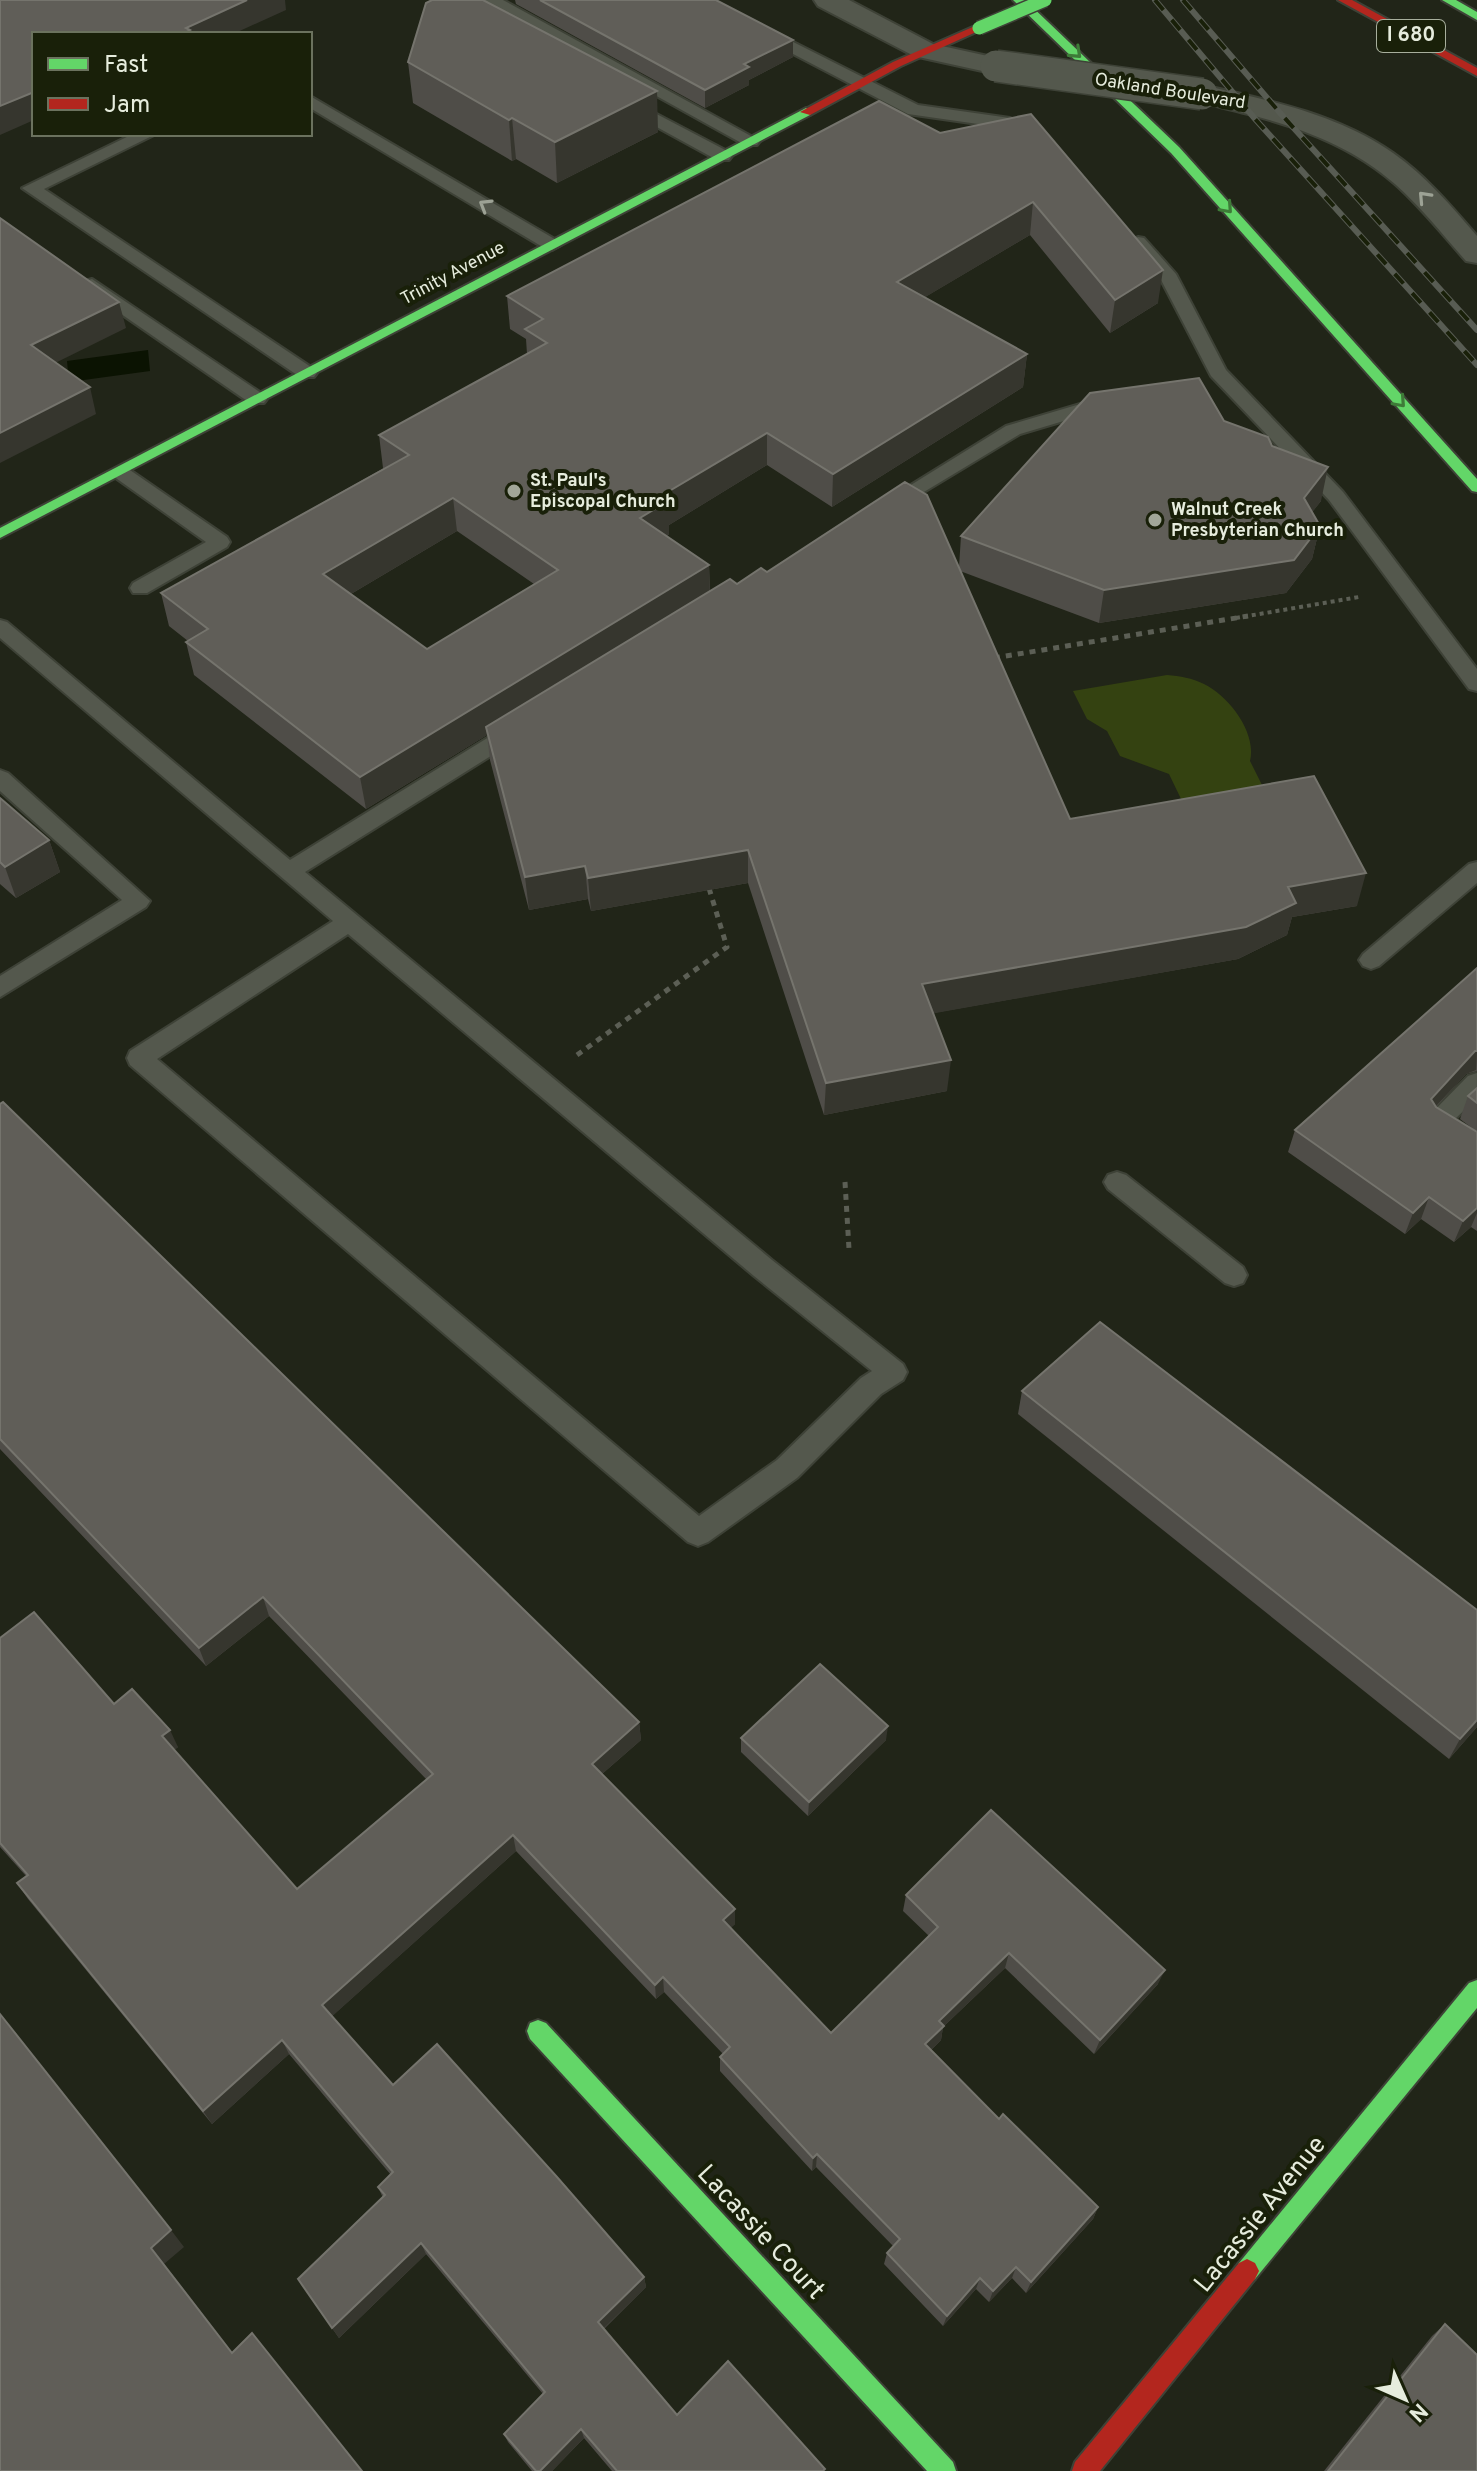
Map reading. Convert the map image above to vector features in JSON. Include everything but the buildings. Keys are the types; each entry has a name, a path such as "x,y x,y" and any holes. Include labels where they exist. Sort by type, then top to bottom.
{"main road":[{"path":"1019,0 1175,150 1477,488"},
{"name":"Trinity Avenue","path":"0,534 924,50 1045,0"},
{"name":"I 680","path":"1344,0 1477,73"},
{"path":"1448,0 1477,17"},
{"path":"1103,54 1175,150"},
{"name":"Lacassie Avenue","path":"1084,2471 1477,1991"},
{"name":"Lacassie Court","path":"538,2031 944,2471"}],"street":[{"name":"Oakland Boulevard","path":"828,0 924,50 996,66 1202,94 1298,118 1370,152 1404,176 1477,254"}],"lane":[{"path":"491,0 751,141"},
{"path":"698,0 914,110 1010,123 1046,144"},
{"path":"611,95 723,156"},
{"path":"312,102 552,245"},
{"path":"143,136 31,188 307,373"},
{"path":"1126,229 1167,274 1218,372 1336,496 1477,684"},
{"path":"74,272 257,399"},
{"path":"1191,380 1218,372"},
{"path":"866,518 1013,430 1122,398"},
{"path":"120,472 220,542 140,588"},
{"path":"0,627 540,1082 893,1372 871,1386 787,1469 698,1533 139,1058 349,922"},
{"path":"290,871 531,721"},
{"path":"0,778 138,901 0,988"},
{"path":"1371,960 1477,870"},
{"path":"1477,1083 1438,1120 1477,1147"},
{"path":"1117,1182 1234,1275"}],"path":[{"path":"983,660 1406,589"},
{"path":"540,1082 727,947 704,872"},
{"path":"845,1182 849,1249"}],"green space":[{"path":"1167,675 1204,684 1223,697 1239,716 1249,739 1250,761 1277,815 1195,828 1169,774 1120,756 1107,731 1087,719 1073,691"}],"shaded area":[{"path":"148,350 150,371 69,382 67,361"}],"railway":[{"path":"1155,0 1256,120 1477,365"},
{"path":"1183,0 1281,114 1477,330"}],"traffic: fast":[{"path":"1019,0 1175,150 1477,488"},
{"path":"979,28 1045,0"},
{"path":"1448,0 1477,17"},
{"path":"0,534 806,112"},
{"path":"1247,2271 1477,1991"},
{"path":"538,2031 944,2471"}],"traffic: jam":[{"path":"1344,0 1477,73"},
{"path":"806,112 897,64 979,28"},
{"path":"1084,2471 1247,2271"}],"place":[{"name":"St. Paul's Episcopal Church","path":"514,491"},
{"name":"Walnut Creek Presbyterian Church","path":"1155,520"}]}
